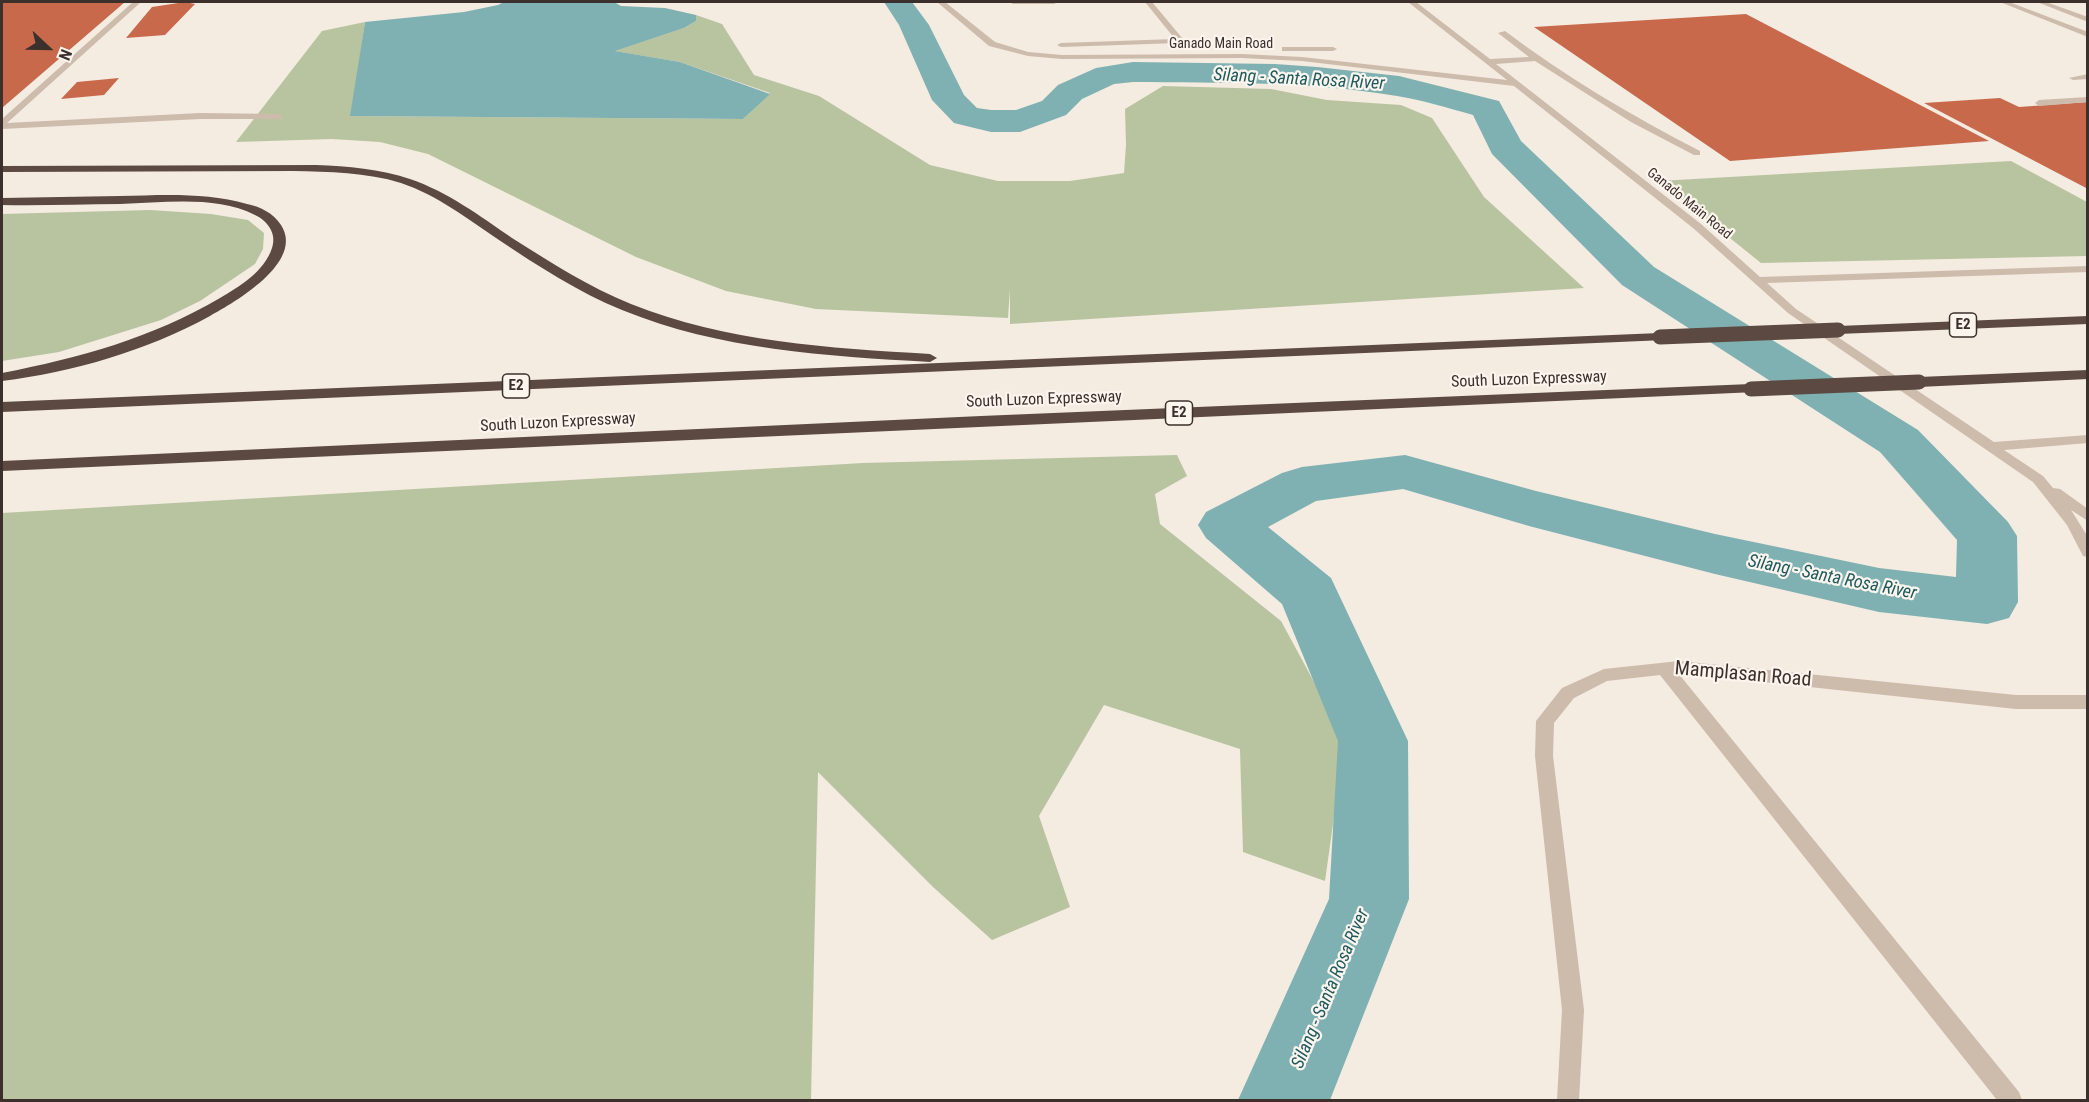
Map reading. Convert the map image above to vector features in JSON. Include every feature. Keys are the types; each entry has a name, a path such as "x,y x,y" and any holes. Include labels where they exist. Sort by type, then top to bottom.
{"highway":[{"path":"2,169 290,168 370,174 402,181 440,195 534,258 587,289 637,312 707,333 821,352 1031,363"},
{"path":"2,202 150,199 235,205 258,212 271,221 279,233 280,247 273,261 260,276 219,305 184,324 141,342 87,360 2,376"},
{"name":"E2","path":"2,407 2088,320"},
{"name":"South Luzon Expressway","path":"2,466 981,421 2088,374"}],"street":[{"path":"2,124 138,2"},
{"name":"Ganado Main Road","path":"940,2 992,44 1028,54 1062,57 1302,59 1516,84"},
{"path":"1013,2 1054,2"},
{"path":"1149,2 1192,57"},
{"name":"Ganado Main Road","path":"1412,2 1697,226 1759,280"},
{"path":"2004,2 2088,35"},
{"path":"2041,2 2088,20"},
{"path":"2071,14 2088,13"},
{"path":"1502,33 1537,59 1634,120 1697,153"},
{"path":"1060,45 1180,41"},
{"path":"1186,48 1333,49"},
{"path":"1488,62 1537,59"},
{"path":"2073,78 2088,76"},
{"path":"2039,103 2088,99"},
{"path":"2,124 189,117 279,117"},
{"path":"1759,280 2088,269"},
{"path":"1759,280 1792,311 2038,479 2088,516"},
{"path":"1988,447 2088,440"},
{"path":"2038,479 2073,523 2088,552"},
{"name":"Mamplasan Road","path":"1568,1101 1573,1010 1544,756 1545,722 1568,693 1604,675 1679,667 2016,702 2088,702"},
{"path":"1664,668 2011,1101"}],"green space":[{"path":"696,15 722,24 754,75 819,96 930,165 998,181 1070,181 1124,173 1125,109 1163,86 1271,89 1327,100 1401,105 1432,118 1484,197 1584,288 1010,324 1010,289 1008,318 816,309 726,291 636,257 428,154 380,142 332,139 236,142 322,31 365,22 351,116 743,119 770,93 680,62 614,51 684,28 696,21"},
{"path":"2011,161 2087,202 2087,256 1761,263 1659,181"},
{"path":"150,210 211,214 248,220 264,233 263,249 255,264 200,301 161,320 59,352 2,361 2,214"},
{"path":"1177,455 1187,476 1155,494 1160,524 1281,621 1345,739 1325,881 1243,852 1240,749 1104,705 1039,816 1070,907 992,940 933,887 818,772 811,1100 2,1100 2,513 863,463"}],"water":[{"path":"504,2 614,2 621,6 665,8 696,15 696,21 684,28 615,51 680,62 770,94 743,119 350,116 365,22 464,12"}],"building":[{"path":"2,2 125,2 2,108"},
{"path":"185,2 195,4 165,35 126,38 152,7"},
{"path":"1746,14 1989,141 1730,161 1534,27"},
{"path":"119,78 104,95 61,99 77,82"},
{"path":"2000,98 2019,107 2088,102 2088,189 1924,103"}],"waterway":[{"name":"Silang - Santa Rosa River","path":"898,2 914,25 949,100 966,116 991,121 1020,121 1054,108 1070,92 1107,75 1133,72 1275,74 1317,77 1399,86 1487,108 1505,146 1638,276 1899,441 1987,536 1987,602 1879,590 1715,554 1529,508 1405,472 1302,485 1227,525 1309,593 1373,741 1369,899 1284,1100"}]}
